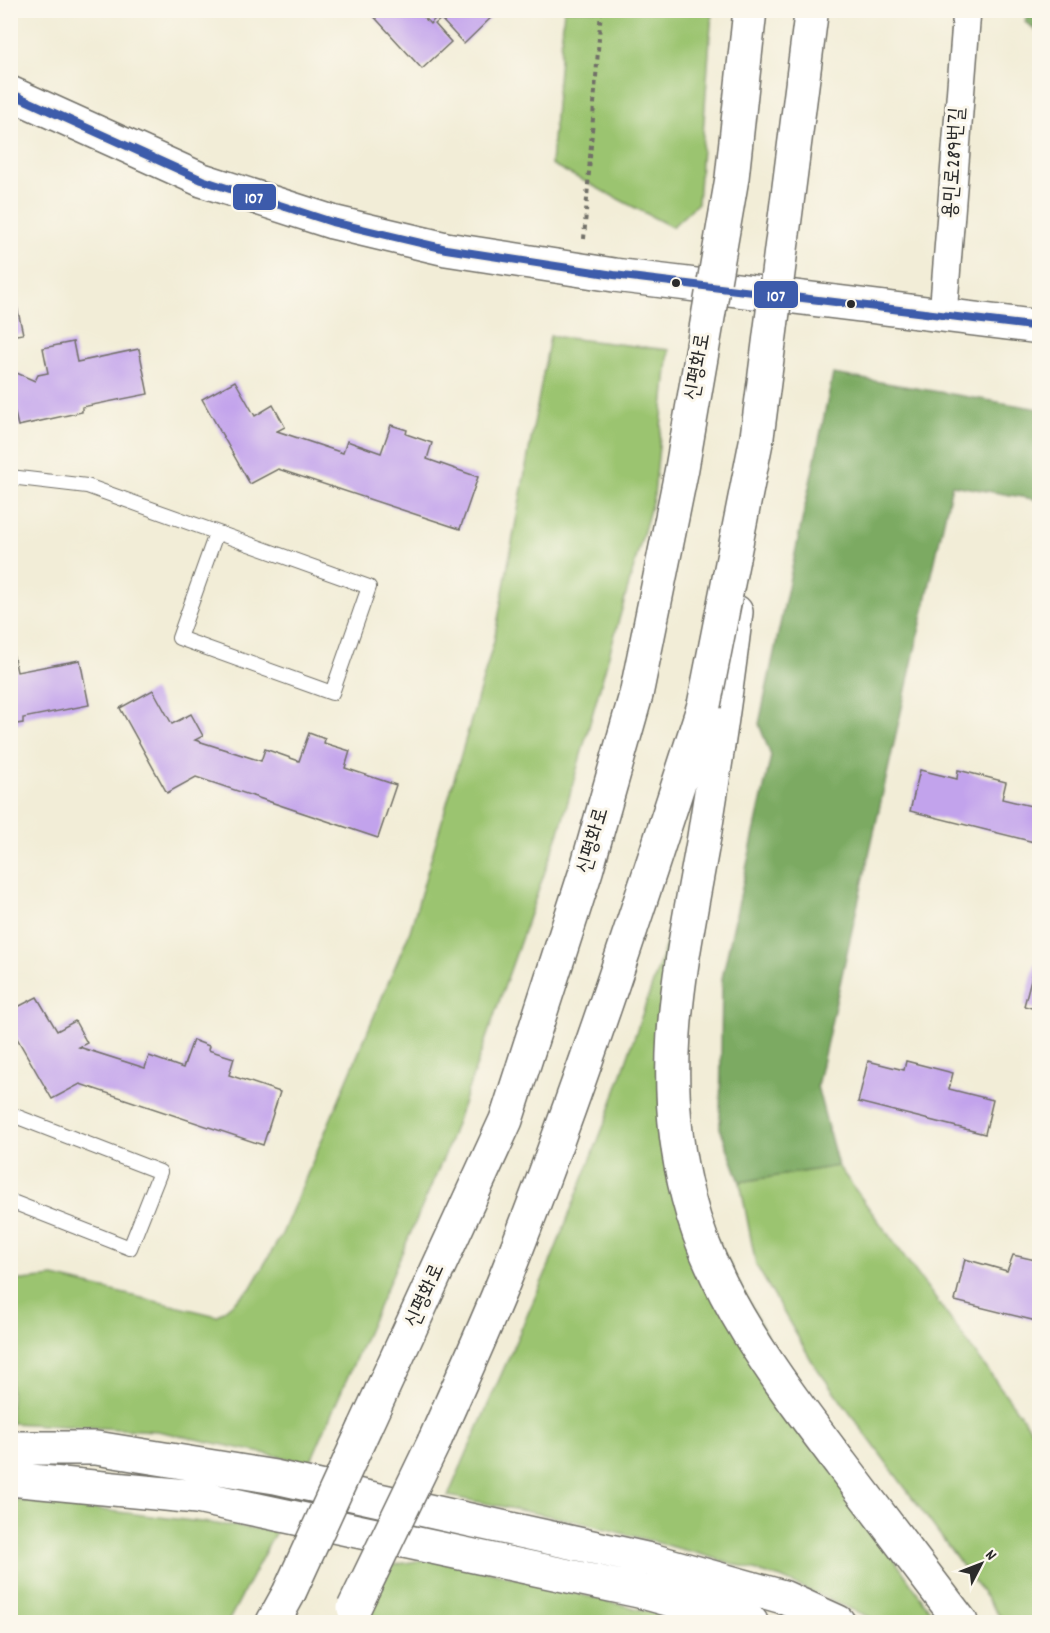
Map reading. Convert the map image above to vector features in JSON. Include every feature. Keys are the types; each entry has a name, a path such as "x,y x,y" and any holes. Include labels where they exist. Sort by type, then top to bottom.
{"main road":[{"name":"신평화로","path":"278,1614 506,1120 586,871 636,695 682,468 732,178 750,10"},
{"path":"811,13 757,437 714,707 673,1024 672,1088 678,1144 688,1198 709,1257 772,1374 961,1623"},
{"path":"10,93 202,180 332,222 446,249 582,270 1040,327"},
{"path":"350,1615 434,1442 508,1272 714,707"},
{"path":"10,1448 96,1448 274,1477 651,1560 783,1597 838,1623"},
{"path":"10,1479 196,1497 639,1591 751,1623"}],"street":[{"name":"용민로289번길","path":"943,315 967,10"}],"lane":[{"path":"10,477 87,486 369,587 332,693 179,638 216,534"},
{"path":"10,1113 160,1172 130,1248 10,1201"}],"path":[{"path":"582,270 601,10"}],"green space":[{"path":"564,10 712,11 698,203 672,227 551,164"},
{"path":"1028,11 1039,11 1039,33 1025,22"},
{"path":"550,336 669,350 654,495 561,826 446,1152 310,1463 157,1431 11,1423 11,1281 54,1277 217,1316 250,1289 282,1234 410,931 494,641"},
{"path":"833,374 1039,409 1039,500 952,485 817,1086 838,1166 740,1182 720,1128 722,978 771,756 759,724"},
{"path":"670,933 662,1108 668,1146 850,1496 938,1622 880,1622 781,1578 703,1555 580,1522 448,1496 550,1263 606,1120"},
{"path":"838,1166 1039,1440 1039,1622 1004,1622 813,1363 756,1265 740,1182"},
{"path":"11,1499 276,1531 228,1622 11,1622"},
{"path":"436,1558 690,1622 359,1622 392,1565"}],"building":[{"path":"368,10 417,10 430,24 444,10 499,10 464,44 441,19 435,24 451,42 422,69"},
{"path":"16,302 23,334 10,336 10,303"},
{"path":"73,342 77,362 139,349 148,394 82,407 82,412 18,426 10,392 10,367 12,371 35,381 38,375 48,373 43,348"},
{"path":"235,381 255,416 273,405 285,427 277,431 343,453 347,441 381,453 391,425 407,430 406,434 432,443 427,459 478,477 460,529 278,469 250,484 202,399"},
{"path":"10,653 13,653 17,672 80,660 89,705 23,718 23,723 10,725"},
{"path":"153,690 172,724 191,714 203,736 195,740 261,761 265,749 299,761 309,733 325,739 324,743 350,751 345,768 396,785 378,838 196,777 167,793 120,708"},
{"path":"920,770 957,779 958,770 1006,782 1002,799 1040,808 1038,843 910,811"},
{"path":"1035,964 1040,965 1040,1010 1024,1006"},
{"path":"37,997 57,1031 75,1021 87,1043 79,1047 145,1068 149,1056 183,1068 193,1040 209,1046 208,1050 234,1058 229,1075 280,1092 263,1145 80,1084 52,1099 10,1026 10,1011"},
{"path":"868,1061 904,1070 906,1061 953,1073 949,1089 993,1100 985,1134 858,1102"},
{"path":"1013,1255 1040,1261 1040,1322 955,1301 965,1259 1007,1271"}],"transit line":[{"name":"107","path":"10,93 202,180 332,222 446,249 614,275 1040,327"}]}
